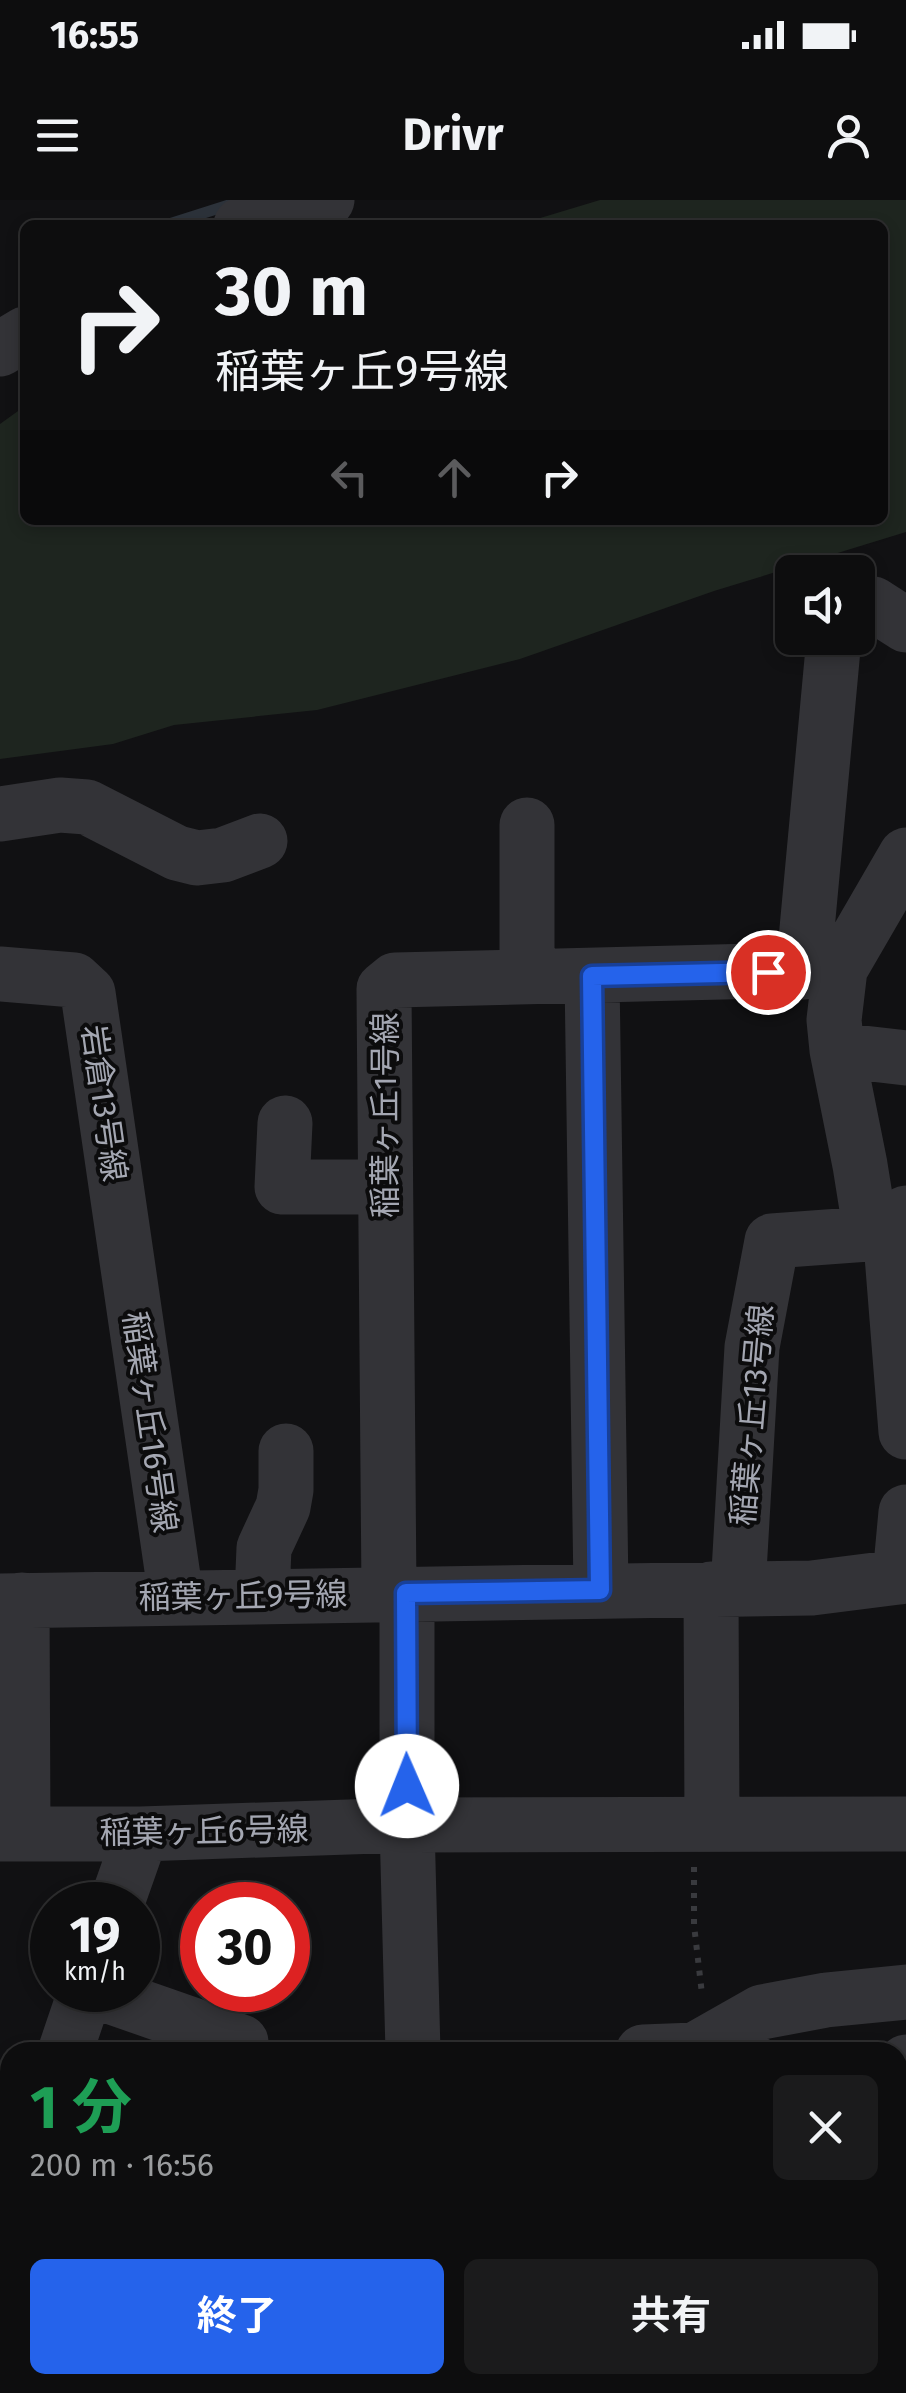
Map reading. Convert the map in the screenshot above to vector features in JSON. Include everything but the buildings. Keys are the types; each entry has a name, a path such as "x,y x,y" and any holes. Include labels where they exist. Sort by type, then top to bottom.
{"street":[{"path":"258,220 327,200"},
{"path":"875,605 906,625"},
{"path":"833,655 822,970 868,1215 894,1220 892,1255 906,1432"},
{"path":"0,814 60,805 88,807 177,853 196,858 223,856 260,841"},
{"path":"528,976 530,825"},
{"path":"822,970 906,855"},
{"name":"稲葉ヶ丘1号線","path":"413,2042 385,1187 384,988 396,980 822,970"},
{"name":"岩倉13号線","path":"0,974 74,980 88,993 125,1246"},
{"path":"592,976 600,1590"},
{"path":"837,1050 906,1058"},
{"path":"285,1123 281,1208 385,1187"},
{"name":"稲葉ヶ丘13号線","path":"703,1841 724,1589 752,1347 772,1242 868,1234 894,1220"},
{"name":"稲葉ヶ丘16号線","path":"125,1246 176,1597"},
{"path":"262,1595 264,1548 283,1507 286,1490 286,1451"},
{"path":"903,1577 906,1512"},
{"name":"稲葉ヶ丘9号線","path":"11,1601 812,1588 903,1577"},
{"path":"11,1601 12,1834"},
{"path":"407,1826 703,1841 906,1824"},
{"name":"稲葉ヶ丘6号線","path":"12,1834 407,1826"},
{"path":"124,1882 142,1834"},
{"path":"711,2042 738,2024 764,2032 826,2000 906,1992"},
{"path":"68,2042 80,2012"},
{"path":"153,2012 241,2042"}],"path":[{"path":"703,1841 694,1926 708,2042"}],"shaded area":[{"path":"600,200 906,200 906,532 831,555 775,555 775,572 520,659 317,710 174,725 113,744 0,759 0,424 20,410 20,525 888,525 888,220 534,220"}],"waterway":[{"path":"182,220 235,203"}],"route":[{"path":"407,1786 406,1593 600,1590 592,976 768,972"}]}
